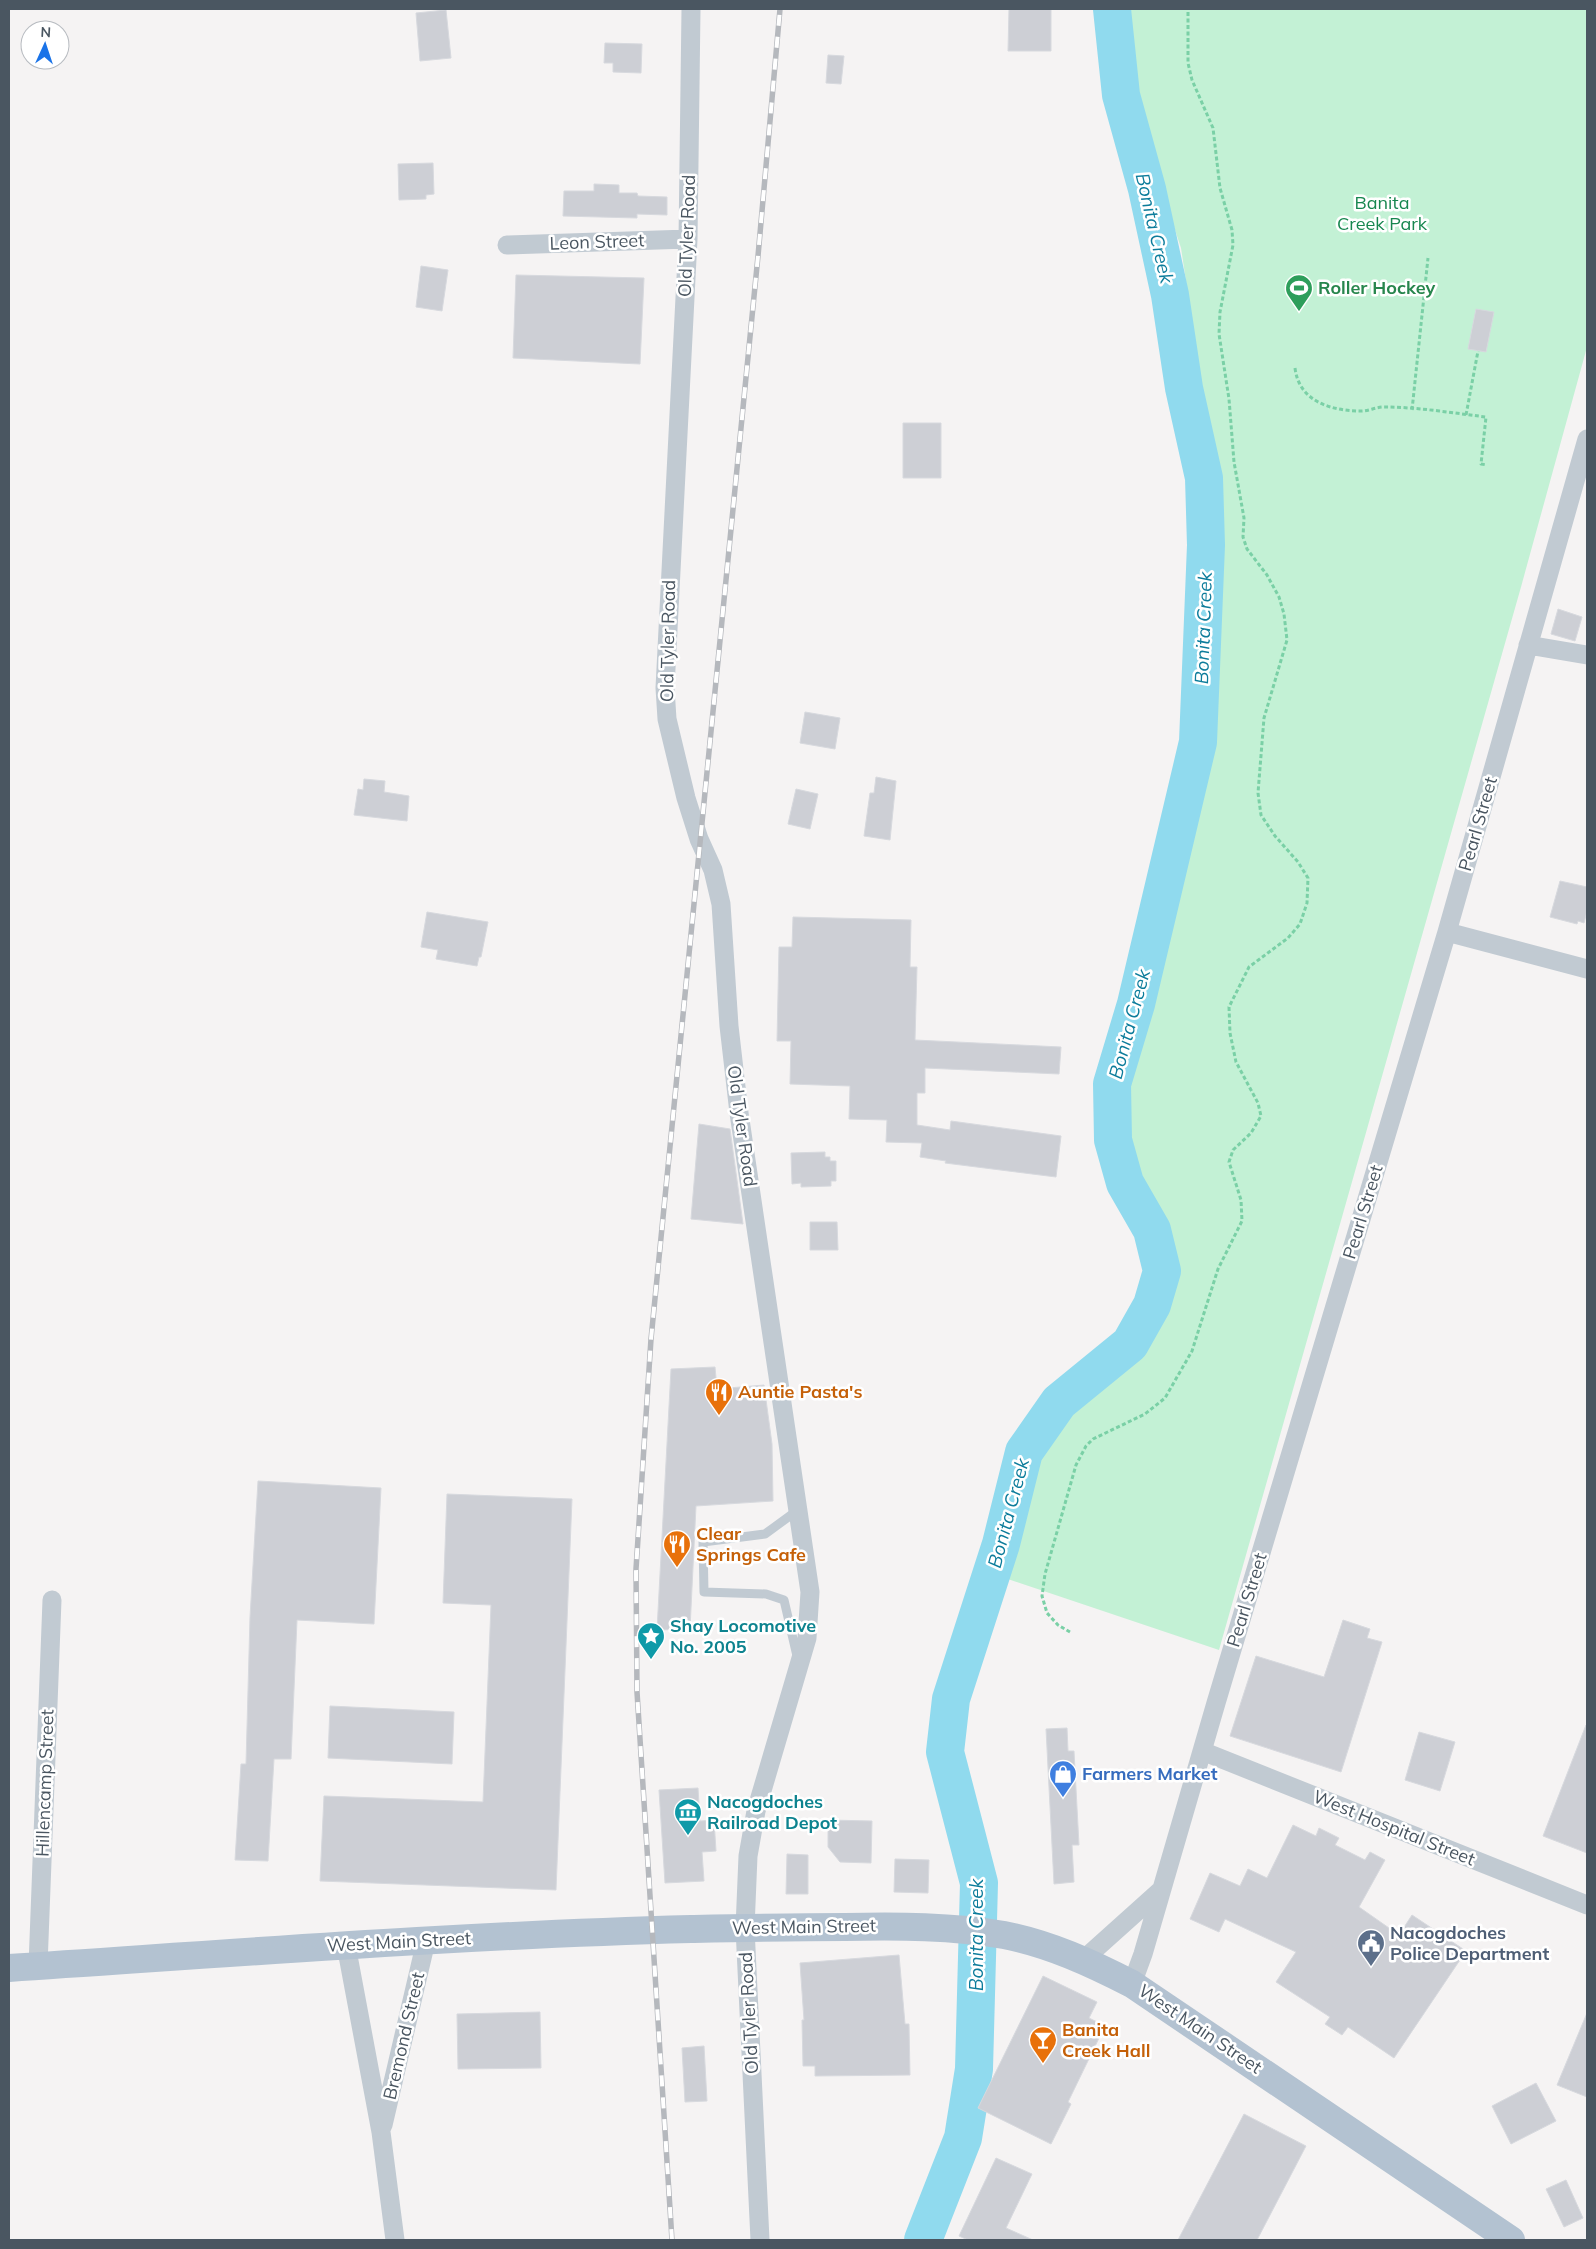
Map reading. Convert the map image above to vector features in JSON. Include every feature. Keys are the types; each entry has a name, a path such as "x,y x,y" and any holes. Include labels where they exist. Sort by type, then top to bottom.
{"main road":[{"name":"West Main Street","path":"9,1968 346,1945 651,1930 941,1928 990,1933 1037,1943 1083,1960 1132,1984 1512,2240"}],"street":[{"name":"Old Tyler Road","path":"691,9 688,239 665,659 667,719 686,798 699,839 713,870 720,895 729,1026 739,1113 810,1592 807,1638 800,1668 756,1811 748,1856 745,1928 760,2240"},
{"name":"Leon Street","path":"507,245 688,239"},
{"name":"Pearl Street","path":"1132,1984 1143,1954 1447,932 1587,439"},
{"path":"1528,645 1587,655"},
{"path":"1447,932 1587,969"},
{"name":"Hillencamp Street","path":"38,1966 52,1600"},
{"name":"West Hospital Street","path":"1202,1751 1587,1905"},
{"path":"1083,1960 1161,1890"},
{"name":"Bremond Street","path":"381,2132 426,1941"},
{"name":"Bremond Street","path":"346,1945 381,2132 395,2240"}],"lane":[{"path":"799,1510 765,1534 703,1542 704,1592 766,1594 784,1600 800,1668"}],"path":[{"path":"1070,1632 1058,1625 1048,1613 1042,1596 1045,1574 1076,1465 1086,1446 1093,1439 1145,1414 1165,1398 1192,1351 1218,1269 1242,1221 1241,1200 1229,1162 1233,1150 1251,1133 1260,1116 1258,1103 1236,1062 1230,1033 1229,1007 1249,967 1288,938 1300,924 1307,903 1308,878 1298,862 1275,836 1261,815 1258,793 1264,718 1287,640 1279,597 1268,575 1247,548 1243,537 1244,518 1234,462 1229,399 1219,334 1220,312 1233,244 1232,230 1220,188 1213,128 1192,80 1188,63 1188,9"},
{"path":"1412,410 1428,258"},
{"path":"1466,414 1478,351"},
{"path":"1295,368 1296,376 1306,393 1320,405 1363,411 1382,407 1486,417 1481,464 1487,465"}],"green space":[{"name":"Banita Creek Park","path":"1126,9 1587,9 1587,347 1521,587 1219,1650 999,1576 1027,1452 1062,1404 1132,1348 1157,1308 1168,1271 1159,1227 1131,1177 1121,1140 1122,1086 1208,743 1212,578 1210,472 1192,389 1191,314 1181,248 1131,97 1125,34"}],"building":[{"path":"1009,9 1051,9 1051,51 1008,51"},
{"path":"446,10 451,58 420,61 416,13"},
{"path":"605,43 642,44 641,73 613,72 613,63 604,63"},
{"path":"828,55 844,56 841,84 826,83"},
{"path":"433,163 434,194 426,195 426,199 399,200 398,164"},
{"path":"594,184 619,185 619,193 667,197 667,215 637,214 637,218 563,216 564,191 594,191"},
{"path":"421,266 448,270 442,311 416,307"},
{"path":"516,275 644,278 640,364 513,358"},
{"path":"1476,309 1494,312 1486,352 1468,349"},
{"path":"903,423 941,423 941,478 903,478"},
{"path":"1558,609 1582,617 1575,641 1551,634"},
{"path":"805,712 840,718 835,749 800,743"},
{"path":"876,777 896,781 890,840 864,836 870,793 874,793"},
{"path":"364,779 385,781 384,792 409,796 407,821 354,815 358,789 363,790"},
{"path":"796,789 818,794 810,829 788,824"},
{"path":"1560,881 1587,887 1587,911 1584,923 1578,921 1577,924 1550,917"},
{"path":"427,912 488,922 481,957 479,957 477,966 436,959 438,950 421,947"},
{"path":"793,917 911,920 910,967 917,967 915,1040 1061,1047 1059,1074 925,1068 925,1093 917,1093 917,1125 950,1130 951,1121 1061,1136 1056,1177 945,1163 946,1161 920,1157 922,1143 886,1142 887,1120 849,1119 850,1086 790,1084 791,1041 777,1041 779,947 792,947"},
{"path":"699,1124 730,1129 743,1224 691,1219"},
{"path":"825,1152 825,1157 830,1157 830,1161 836,1161 836,1181 831,1181 831,1186 801,1187 801,1183 792,1184 791,1153"},
{"path":"810,1222 837,1222 838,1250 810,1250"},
{"path":"715,1367 717,1389 764,1385 772,1444 773,1501 696,1506 690,1629 657,1630 671,1369"},
{"path":"258,1481 381,1488 374,1624 297,1620 291,1759 274,1759 268,1861 235,1860 241,1764 246,1764 250,1617"},
{"path":"447,1494 572,1499 556,1890 320,1881 324,1796 483,1802 491,1605 443,1603"},
{"path":"1343,1620 1370,1629 1367,1638 1382,1642 1341,1772 1230,1736 1256,1656 1324,1677"},
{"path":"330,1706 454,1712 452,1764 328,1758"},
{"path":"1587,1726 1587,1853 1543,1836"},
{"name":"Farmers Market","path":"1067,1728 1068,1751 1074,1751 1079,1845 1072,1845 1074,1882 1054,1884 1046,1729"},
{"path":"1419,1732 1455,1742 1440,1791 1405,1780"},
{"name":"Nacogdoches Railroad Depot","path":"698,1788 700,1821 714,1820 716,1851 702,1852 704,1881 665,1883 659,1790"},
{"path":"828,1820 872,1821 871,1863 840,1862 828,1847"},
{"name":"Nacogdoches Police Department","path":"1293,1825 1316,1836 1319,1828 1339,1838 1335,1845 1365,1860 1370,1852 1385,1860 1359,1907 1399,1935 1412,1915 1466,1951 1394,2058 1348,2027 1342,2035 1325,2024 1330,2017 1276,1982 1296,1952 1225,1919 1219,1932 1190,1919 1210,1873 1240,1886 1248,1869 1267,1878"},
{"path":"787,1854 808,1855 808,1894 786,1894"},
{"path":"895,1859 929,1860 928,1893 894,1892"},
{"path":"899,1955 905,2024 909,2024 910,2075 815,2076 815,2066 803,2066 802,2020 804,2020 800,1963"},
{"name":"Banita Creek Hall","path":"1043,1976 1097,2002 1089,2018 1099,2023 1093,2033 1100,2036 1068,2102 1071,2104 1051,2144 978,2108"},
{"path":"540,2012 541,2068 458,2069 457,2014"},
{"path":"1587,2013 1587,2097 1557,2085"},
{"path":"704,2046 707,2101 685,2102 682,2048"},
{"path":"1536,2083 1556,2121 1511,2144 1492,2106"},
{"path":"1244,2114 1306,2146 1257,2240 1178,2240"},
{"path":"996,2158 1032,2174 1006,2228 1033,2240 968,2240 959,2236"},
{"path":"1566,2180 1583,2218 1564,2227 1546,2189"}],"waterway":[{"name":"Bonita Creek","path":"923,2240 963,2138 974,2069 979,1883 945,1752 951,1699 1001,1544 1024,1452 1059,1402 1130,1344 1152,1305 1162,1271 1152,1230 1125,1183 1113,1140 1112,1084 1136,1004 1198,742 1206,545 1204,478 1184,388 1170,295 1147,189 1121,95 1112,9"}],"railway":[{"path":"672,2240 637,1692 636,1569 651,1339 758,256 780,9"}],"place":[{"name":"Roller Hockey","path":"1299,312"},
{"name":"Auntie Pasta's","path":"719,1416"},
{"name":"Clear Springs Cafe","path":"677,1568"},
{"name":"Shay Locomotive No. 2005","path":"651,1660"},
{"name":"Farmers Market","path":"1063,1798"},
{"name":"Nacogdoches Railroad Depot","path":"688,1836"},
{"name":"Nacogdoches Police Department","path":"1371,1967"},
{"name":"Banita Creek Hall","path":"1043,2064"}]}
